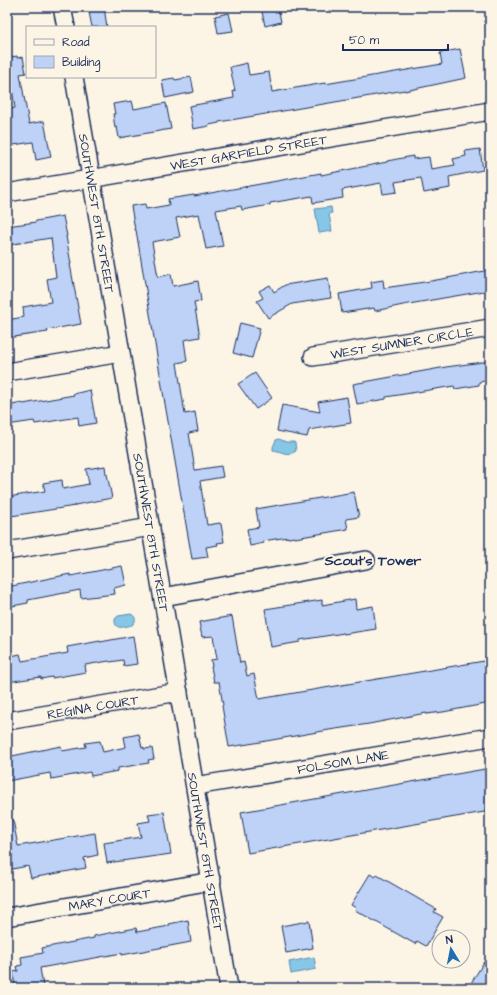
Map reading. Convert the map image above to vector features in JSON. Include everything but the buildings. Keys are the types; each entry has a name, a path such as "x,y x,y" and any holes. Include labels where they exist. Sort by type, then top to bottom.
{"street":[{"path":"62,7 66,26"},
{"name":"SOUTHWEST 8TH STREET","path":"74,78 230,988"},
{"name":"WEST GARFIELD STREET","path":"7,193 490,111"},
{"name":"WEST SUMNER CIRCLE","path":"313,357 490,328"},
{"path":"7,372 121,353"},
{"path":"7,551 151,527"},
{"path":"163,597 366,560"},
{"name":"REGINA COURT","path":"7,722 179,692"},
{"name":"FOLSOM LANE","path":"195,786 490,737"},
{"name":"MARY COURT","path":"7,917 212,881"}],"water":[{"path":"331,207 332,213 329,214 332,231 319,233 315,209"},
{"path":"279,439 286,442 294,442 296,451 287,454 273,450 276,440"},
{"path":"131,614 135,620 132,625 118,627 116,625 115,619 118,616"},
{"path":"314,957 316,969 291,974 289,962"}],"district":[{"name":"Scout's Tower","path":"373,560"}]}
